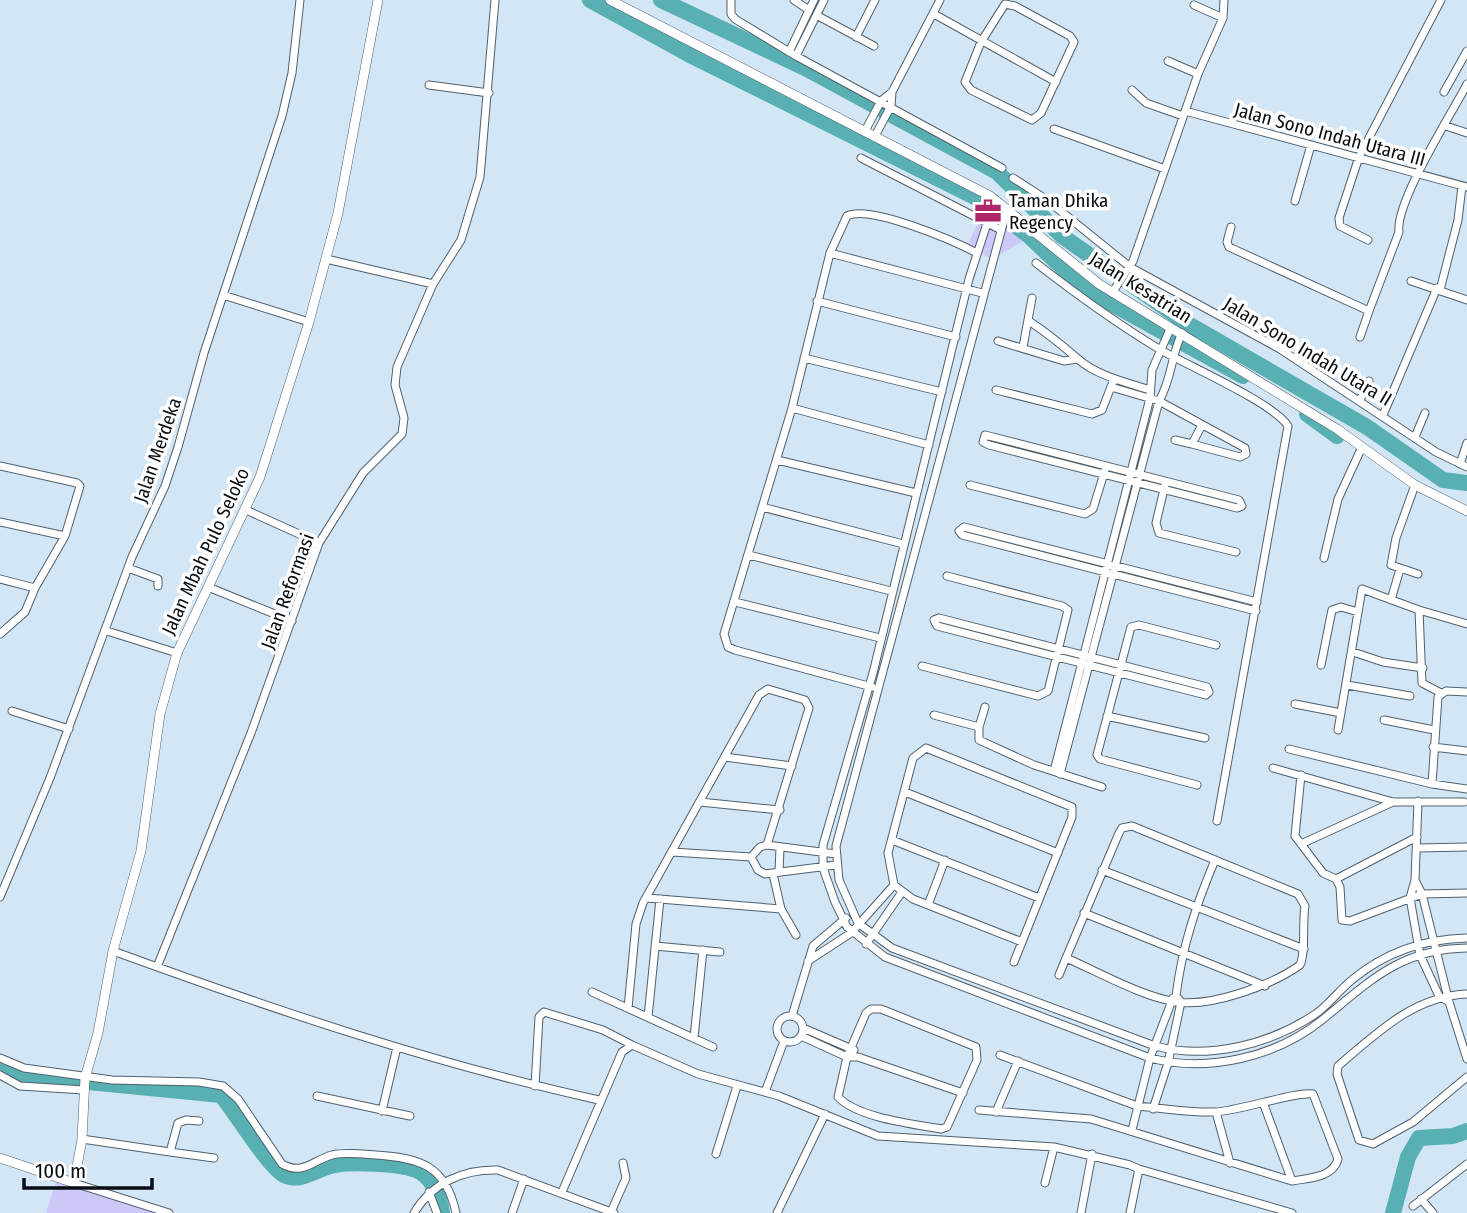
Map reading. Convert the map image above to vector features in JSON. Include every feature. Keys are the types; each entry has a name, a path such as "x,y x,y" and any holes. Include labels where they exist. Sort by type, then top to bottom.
{"street":[{"name":"Jalan Merdeka","path":"0,897 69,729 128,568 178,447 223,295 286,100 300,0"},
{"name":"Jalan Mbah Pulo Seloko","path":"74,1183 82,1139 85,1082 98,1033 113,951 141,851 154,737 177,653 263,470 309,323 326,259 360,102 378,0"},
{"name":"Jalan Reformasi","path":"157,967 247,743 319,543 363,474 402,435 404,418 395,385 397,368 433,284 469,221 480,177 495,0"},
{"name":"Jalan Kesatrian","path":"610,0 876,133 994,202 1078,270 1362,447 1415,485 1467,511"},
{"path":"731,0 731,14 735,19 880,104 1002,168"},
{"path":"794,0 809,10"},
{"path":"792,54 814,0"},
{"path":"792,54 817,16 824,0"},
{"path":"856,37 875,0"},
{"path":"866,128 880,104 892,92 940,0"},
{"path":"1114,290 1127,271 1198,74 1223,18 1224,0"},
{"path":"1368,240 1343,228 1339,222 1359,157 1441,0"},
{"path":"1005,4 1015,6 1070,36 1073,47 1041,113 1032,120 971,90 965,82 981,42 1005,4"},
{"path":"1194,5 1223,18"},
{"path":"933,14 1056,82"},
{"path":"817,16 874,46"},
{"path":"1444,92 1467,51"},
{"path":"1168,61 1198,74"},
{"path":"1360,337 1399,232 1397,222 1467,84"},
{"path":"429,85 489,93"},
{"name":"Jalan Sono Indah Utara III","path":"1132,90 1146,103 1359,157 1418,176 1465,186"},
{"path":"876,133 889,109 892,92"},
{"path":"1446,125 1467,133"},
{"path":"1054,129 1165,169"},
{"path":"1296,201 1311,145"},
{"path":"861,158 985,224 1000,225"},
{"name":"Jalan Sono Indah Utara II","path":"1013,178 1055,206 1127,271 1271,344 1464,466"},
{"path":"1383,415 1438,289 1465,186"},
{"path":"994,202 969,279 873,673 822,854 823,868 851,933 885,957 1150,1058 1168,1062 1223,1061 1261,1053 1309,1029 1360,986 1392,966 1420,955 1467,948"},
{"path":"1006,210 948,421 836,854 844,897 858,923 892,948 1171,1050 1217,1051 1248,1044 1315,1015 1354,978 1418,944 1467,938"},
{"path":"880,689 728,647 724,634 792,408 830,253 842,223 853,212 917,227 977,253"},
{"path":"1231,227 1227,242 1229,247 1369,311"},
{"path":"830,253 982,293"},
{"path":"326,259 433,284"},
{"path":"1036,263 1107,317 1160,349 1174,352 1280,417 1288,426 1217,821"},
{"path":"969,279 985,283"},
{"path":"1411,281 1467,300"},
{"path":"223,295 309,323"},
{"path":"1023,346 1032,298"},
{"path":"817,301 956,337"},
{"path":"1029,321 1113,383 1150,394 1245,448 1246,454 1241,457 1175,440"},
{"path":"1135,477 1160,349 1170,329"},
{"path":"1057,773 1135,477 1174,366 1174,352 1181,335"},
{"path":"998,341 1023,346 1064,361 1078,359"},
{"path":"804,358 942,392"},
{"path":"1360,400 1369,381"},
{"path":"996,390 1092,414 1102,410 1113,383"},
{"path":"792,408 929,446"},
{"path":"1415,437 1425,413"},
{"path":"936,419 948,421"},
{"path":"1192,444 1202,425"},
{"path":"1033,451 989,445 982,439 988,435 1033,451 1165,485 1237,508 1242,506 1239,500 1165,485"},
{"path":"1464,466 1467,443"},
{"path":"1324,558 1338,499 1362,447"},
{"path":"777,460 916,493"},
{"path":"0,466 77,483 79,486 65,536 35,588 25,612 0,634"},
{"path":"970,485 1085,514 1092,512 1106,470"},
{"path":"1165,485 1156,523 1159,533 1236,552"},
{"path":"1415,485 1405,508 1391,563 1400,569 1418,574"},
{"path":"762,507 903,544"},
{"path":"246,510 319,543"},
{"path":"911,514 924,516"},
{"path":"0,522 65,536"},
{"path":"908,527 921,530"},
{"path":"1028,548 962,536 959,531 964,527 1028,548 1111,570 1180,587 1257,601"},
{"path":"749,555 891,591"},
{"path":"128,568 158,579 158,586"},
{"path":"1391,600 1400,569"},
{"path":"922,666 1038,696 1048,691 1068,615 1062,606 947,576"},
{"path":"0,579 35,588"},
{"path":"208,587 292,621"},
{"path":"1180,587 1255,611"},
{"path":"1338,730 1363,588 1419,610 1467,624"},
{"path":"735,602 880,638"},
{"path":"1321,665 1332,610 1341,607 1359,612"},
{"path":"1419,610 1423,684 1435,687 1441,693 1467,692"},
{"path":"1088,661 1058,647 939,618 934,620 937,626 1056,657 1088,661 1180,684"},
{"path":"1197,785 1098,758 1128,631 1134,625 1216,645"},
{"path":"986,638 988,630"},
{"path":"107,631 177,653"},
{"path":"1353,652 1383,662 1423,668"},
{"path":"873,673 884,675"},
{"path":"1347,685 1410,696"},
{"path":"628,1008 636,924 647,898 759,695 768,689 807,704 808,713 767,845"},
{"path":"1432,784 1434,730 1437,700 1441,693"},
{"path":"1295,704 1341,713"},
{"path":"985,706 978,736 984,743 1057,773 1102,787"},
{"path":"12,711 69,729"},
{"path":"934,715 979,727"},
{"path":"1107,716 1205,738"},
{"path":"1384,720 1434,730"},
{"path":"859,723 869,726"},
{"path":"1433,747 1467,751"},
{"path":"1014,962 1072,817 1069,803 946,754 926,748 918,751 913,758 888,853 894,886 928,905 1021,942"},
{"path":"1289,749 1432,784 1467,789"},
{"path":"725,757 792,766"},
{"path":"1273,768 1393,802 1464,802"},
{"path":"1301,775 1294,830 1323,873 1336,879 1341,896 1340,918 1346,922 1422,894 1467,893"},
{"path":"841,781 853,784"},
{"path":"905,792 1058,853"},
{"path":"1418,801 1415,880 1410,898 1420,955 1439,996"},
{"path":"700,802 780,810"},
{"path":"1301,844 1393,802"},
{"path":"1059,975 1102,870 1119,833 1127,826 1303,898 1305,906 1301,927 1304,949 1300,965 1265,986 1234,995 1175,999 1066,958"},
{"path":"1336,879 1417,837"},
{"path":"892,840 1039,898"},
{"path":"751,857 760,847 767,845 836,854"},
{"path":"1417,848 1467,847"},
{"path":"780,848 776,873 781,909 796,935"},
{"path":"672,852 751,857"},
{"path":"751,857 758,870 776,873 836,865"},
{"path":"928,905 945,860"},
{"path":"1153,1109 1171,1050 1181,954 1195,906 1215,860"},
{"path":"1102,870 1304,949"},
{"path":"1415,880 1422,894 1448,998 1467,1059"},
{"path":"808,961 851,933 894,886"},
{"path":"866,944 902,892"},
{"path":"647,898 781,909"},
{"path":"648,1017 660,898"},
{"path":"1084,913 1265,986"},
{"path":"792,1016 813,946 853,914"},
{"path":"655,946 720,952"},
{"path":"694,1038 703,950"},
{"path":"113,951 397,1047 535,1086 599,1100"},
{"path":"592,992 713,1047"},
{"path":"1467,994 1448,998 1439,996 1397,1018 1338,1066 1337,1074 1359,1140 1373,1143 1413,1122 1467,1077"},
{"path":"1019,1008 1023,998"},
{"path":"1132,1130 1150,1058 1175,999"},
{"path":"876,1008 971,1043 978,1053 947,1127 941,1129 886,1118 847,1105 838,1097 847,1057 866,1013 876,1008"},
{"path":"535,1086 539,1017 544,1012 603,1030 698,1074 765,1092 862,1131 888,1138 1054,1147 1092,1154 1292,1213"},
{"path":"792,1016 803,1028 851,1047 858,1057"},
{"path":"784,1041 777,1029 785,1017 792,1016"},
{"path":"801,1037 803,1028"},
{"path":"784,1041 790,1042 801,1037 847,1057 858,1057 963,1093"},
{"path":"765,1092 784,1041"},
{"path":"562,1192 599,1100 622,1052 632,1045"},
{"path":"382,1111 397,1047"},
{"path":"979,1110 1076,1116 1132,1130 1292,1181 1332,1171 1338,1159 1313,1094 1304,1093 1264,1105 1216,1112 1153,1109 1138,1106 1000,1055"},
{"path":"0,1058 24,1068 85,1082"},
{"path":"996,1112 1018,1061"},
{"path":"0,1075 20,1086 126,1081 200,1082 223,1086 238,1099 282,1164 288,1168 307,1168 334,1154 390,1156 420,1162 452,1192 456,1213"},
{"path":"716,1154 737,1086"},
{"path":"317,1096 410,1116"},
{"path":"1264,1105 1292,1181"},
{"path":"1216,1112 1230,1163"},
{"path":"777,1213 825,1114"},
{"path":"170,1152 178,1123 186,1119 200,1121"},
{"path":"82,1139 214,1158"},
{"path":"1045,1183 1054,1147"},
{"path":"1080,1213 1092,1154"},
{"path":"0,1158 169,1213"},
{"path":"414,1213 430,1191 444,1182 484,1169 498,1170 612,1212 626,1178 623,1163"},
{"path":"1413,1206 1467,1164"},
{"path":"1130,1213 1139,1169"},
{"path":"512,1213 524,1179"},
{"path":"430,1191 437,1213"},
{"path":"1421,1199 1433,1213"}],"shaded area":[{"path":"990,197 1035,234 992,259 966,248"},
{"path":"57,1178 166,1213 46,1213"}],"waterway":[{"path":"590,0 690,55 979,199 1028,235 1085,289 1243,376"},
{"path":"661,0 807,69 997,172 1062,236 1188,324 1367,427 1443,480 1467,483"},
{"path":"1307,414 1337,436"},
{"path":"0,1067 17,1075 221,1095 261,1150 284,1175 296,1178 330,1166 349,1164 389,1165 413,1169 425,1175 433,1185 442,1213"},
{"path":"1393,1213 1408,1157 1419,1138 1453,1136 1467,1131"}],"place":[{"name":"Taman Dhika Regency","path":"988,211"}]}
